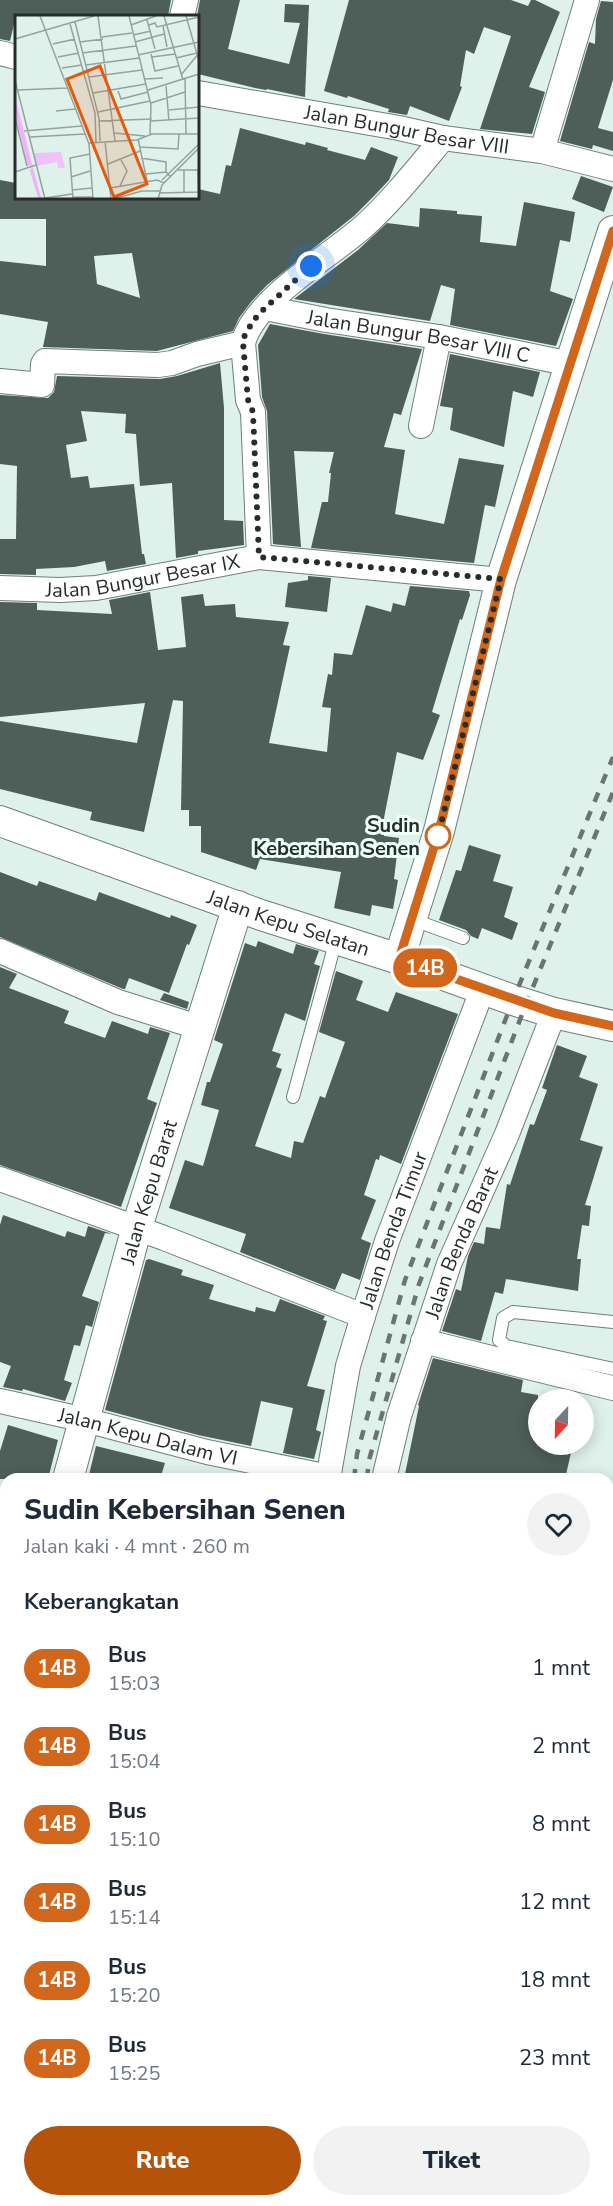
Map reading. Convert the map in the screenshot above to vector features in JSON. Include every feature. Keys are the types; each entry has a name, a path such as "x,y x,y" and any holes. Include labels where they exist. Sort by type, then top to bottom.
{"street":[{"path":"182,15 186,0"},
{"path":"542,151 587,0"},
{"path":"0,53 15,57"},
{"name":"Jalan Bungur Besar VIII","path":"200,93 399,128 443,138 542,151 613,169"},
{"path":"259,557 253,412 248,400 243,343 253,321 265,308 311,266 364,226 443,138"},
{"path":"399,959 439,831 501,579 613,231"},
{"name":"Jalan Bungur Besar VIII C","path":"265,308 439,337 571,364"},
{"path":"421,426 439,337"},
{"path":"0,381 42,385 43,362 158,366 243,343"},
{"name":"Jalan Bungur Besar IX","path":"0,588 60,590 96,588 259,557 501,579"},
{"name":"Jalan Kepu Selatan","path":"0,821 336,940 399,959 554,1013 613,1026"},
{"name":"Jalan Kepu Barat","path":"70,1473 137,1227 238,906"},
{"path":"0,951 118,1002 201,1028"},
{"name":"Jalan Benda Timur","path":"330,1473 348,1366 363,1316 387,1241 483,988"},
{"name":"Jalan Benda Barat","path":"385,1473 399,1416 449,1263 507,1134 554,1013"},
{"path":"0,1179 137,1227 363,1316"},
{"path":"423,1341 613,1388"},
{"name":"Jalan Kepu Dalam VI","path":"0,1401 85,1420 207,1452 306,1473"}],"lane":[{"path":"411,919 463,938"},
{"path":"293,1097 336,940"},
{"path":"613,1322 513,1312 503,1318 499,1340 515,1349 613,1369"}],"building":[{"path":"0,0 171,0 168,15 15,15 10,41 0,39"},
{"path":"200,0 240,0 228,49 289,64 300,23 284,22 285,4 309,5 305,97 200,74 200,15 197,15"},
{"path":"349,0 511,0 528,6 531,0 535,0 560,12 529,87 545,92 532,134 480,129 511,36 484,27 474,54 466,50 460,86 462,87 449,121 410,106 407,115 388,112 389,109 324,91"},
{"path":"601,1 613,2 613,80 598,128 613,132 613,151 593,145 592,149 560,141 589,42 595,44 596,19"},
{"path":"240,128 305,145 306,142 365,160 371,147 398,157 389,180 374,196 354,216 267,285 239,318 233,331 157,351 43,347 48,322 0,314 0,261 46,266 46,219 0,219 0,180 15,183 15,200 200,200 200,189 220,194 226,165 231,166","holes":["132,253 140,298 97,284 94,256"]},
{"path":"581,176 613,187 604,212 572,199"},
{"path":"524,202 575,212 570,242 560,240 550,291 573,299 556,346 450,325 455,289 441,285 430,321 294,299 358,250 387,223 419,227 420,208 482,216 480,242 516,246"},
{"path":"270,324 422,349 401,415 394,413 384,447 405,450 395,514 444,524 459,458 504,465 495,507 485,505 474,563 311,548 322,502 328,502 331,473 329,473 334,452 294,451 301,547 273,544 267,411 262,397 258,345"},
{"path":"450,354 540,372 533,397 513,391 504,447 450,430 453,408 440,406"},
{"path":"220,363 224,408 224,520 243,521 244,545 198,551 198,554 176,558 172,483 140,486 136,434 125,433 126,414 81,411 87,441 66,445 71,478 88,476 90,488 134,484 142,554 144,554 146,564 107,571 105,561 74,567 36,569 36,575 0,574 0,539 16,539 17,466 0,464 0,395 48,398 54,392 57,376 160,379"},
{"path":"308,576 331,578 327,612 285,607 288,583 308,580"},
{"path":"410,586 469,591 470,595 462,620 460,619 432,712 440,715 423,760 397,752 382,828 385,829 384,836 399,838 394,879 398,880 393,909 372,905 370,916 334,908 341,872 260,859 256,870 201,852 201,826 189,826 189,810 181,810 183,701 173,700 144,832 90,820 92,812 0,789 0,721 137,743 145,703 0,717 0,602 37,603 37,610 112,614 109,600 150,592 158,650 186,647 181,597 203,594 205,606 235,604 236,617 289,622 283,645 290,646 269,743 327,752 331,708 322,707 328,674 332,675 334,653 352,655 366,605 391,612 393,603 405,606"},
{"path":"469,845 501,855 493,881 513,887 504,917 518,923 512,940 482,928 478,939 466,930 439,920 456,870 461,871"},
{"path":"0,872 37,886 39,881 96,901 99,892 170,918 171,915 197,925 189,945 187,944 169,993 129,978 123,989 0,937"},
{"path":"258,941 293,954 296,944 319,951 314,964 320,966 305,1021 285,1013 272,1051 281,1054 276,1067 282,1069 255,1146 291,1158 294,1141 303,1143 320,1096 325,1098 345,1042 319,1032 336,971 363,981 356,1000 388,1012 396,992 458,1014 401,1164 380,1155 379,1160 376,1159 364,1195 376,1200 361,1239 371,1243 360,1280 342,1273 335,1290 240,1252 246,1234 169,1208 185,1160 203,1166 219,1110 201,1105 207,1082 210,1082 223,1044 214,1040 245,943 256,947"},
{"path":"0,967 17,974 9,988 69,1011 64,1023 105,1038 112,1021 148,1034 150,1027 170,1033 147,1099 157,1103 121,1207 0,1165"},
{"path":"164,993 189,1002 187,1009 160,1000"},
{"path":"557,1045 587,1056 579,1077 598,1084 580,1140 603,1147 585,1205 591,1206 589,1226 582,1225 577,1259 581,1259 578,1291 506,1279 503,1294 495,1292 481,1341 442,1331 456,1289 461,1291 468,1256 474,1242 484,1244 486,1227 500,1229 507,1184 510,1185 530,1124 534,1125 547,1090 542,1088"},
{"path":"3,1215 65,1237 67,1231 85,1237 88,1226 112,1234 105,1233 82,1296 99,1302 92,1327 86,1325 80,1346 74,1345 64,1380 72,1383 65,1401 23,1389 22,1391 3,1387 11,1366 0,1362 0,1225"},
{"path":"146,1260 183,1270 181,1275 214,1285 209,1299 255,1312 256,1307 275,1312 280,1299 325,1316 323,1320 327,1321 307,1386 325,1390 316,1430 321,1432 314,1459 283,1453 293,1408 261,1401 251,1446 198,1435 105,1410"},
{"path":"433,1358 523,1380 521,1392 528,1393 528,1455 570,1455 566,1473 405,1473 419,1406"},
{"path":"8,1425 58,1440 50,1473 0,1473 0,1451"},
{"path":"96,1446 165,1463 162,1473 89,1473"}],"railway":[{"path":"355,1473 357,1454 405,1280 513,1000 613,757"},
{"path":"368,1473 369,1460 419,1284 526,1004 613,792"}],"bus line":[{"name":"14B","path":"613,231 501,579 439,831 399,959 554,1013 613,1026"}],"place":[{"name":"Sudin Kebersihan Senen","path":"438,836"}],"route":[{"path":"311,266 265,308 253,321 244,337 248,400 253,412 255,430 259,557 501,579 438,836"}]}
